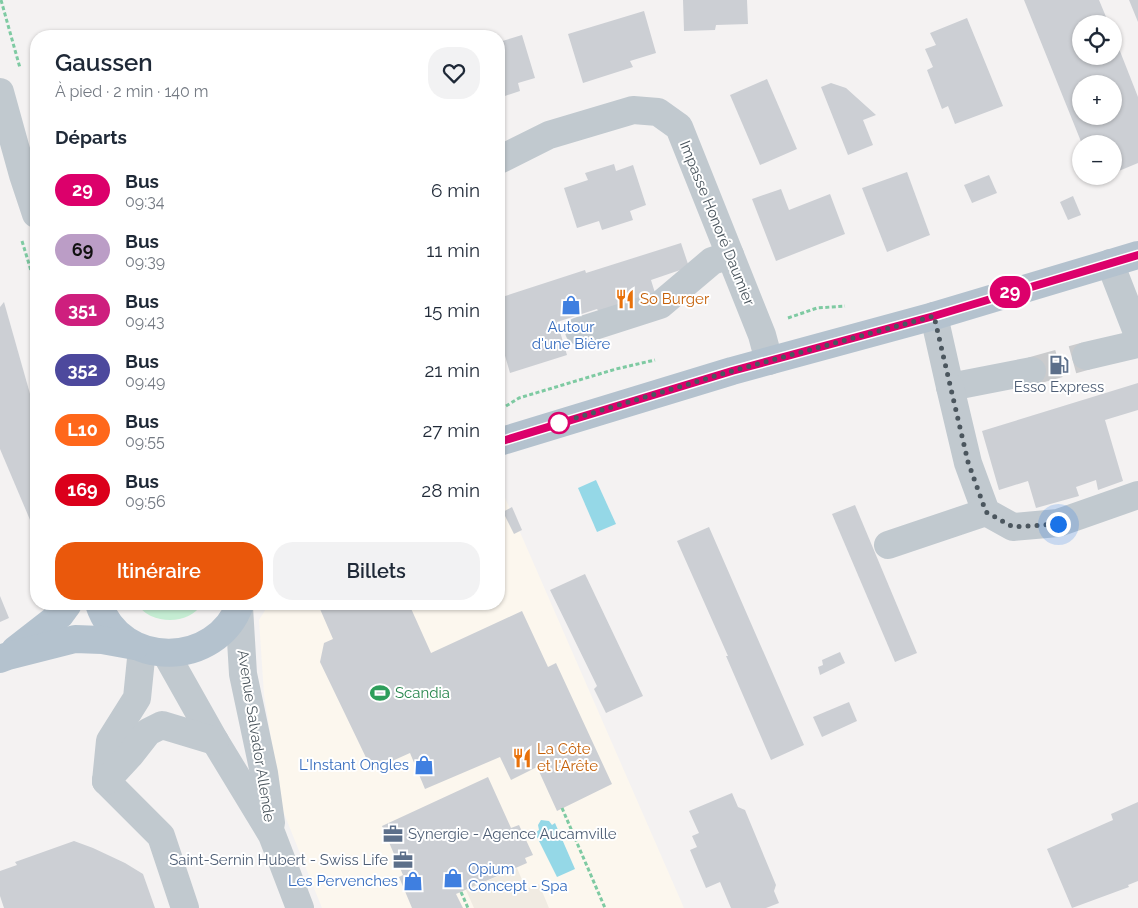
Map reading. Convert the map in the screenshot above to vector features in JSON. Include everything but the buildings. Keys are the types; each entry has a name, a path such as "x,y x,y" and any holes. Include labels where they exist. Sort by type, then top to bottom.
{"main road":[{"path":"505,440 732,371 934,316 1052,279 1138,255"},
{"path":"4,658 60,615 64,610"},
{"path":"101,610 116,633 148,650"},
{"path":"4,658 75,639 102,640 148,650 188,651 209,642 227,627 237,610"}],"street":[{"path":"0,92 30,196"},
{"name":"Impasse Honoré Daumier","path":"505,157 559,133 633,110 658,112 679,127 762,335 769,361"},
{"path":"579,331 660,305 712,261 730,256"},
{"path":"1110,263 1138,335"},
{"path":"934,316 968,462 986,512 1013,527 1058,524 1138,495"},
{"path":"1086,356 1138,344"},
{"path":"950,387 1032,372"},
{"path":"888,545 986,512"},
{"name":"Avenue Salvador Allende","path":"240,610 243,674 264,773 272,835"},
{"path":"106,782 110,741 137,698 148,650"},
{"name":"Avenue Salvador Allende","path":"148,650 215,741 272,835 300,908"},
{"path":"106,782 130,756 148,732 162,725 215,741"},
{"path":"106,782 161,836 185,908"}],"path":[{"path":"1,0 22,74"},
{"path":"562,808 605,908"},
{"path":"461,892 468,908"}],"shaded area":[{"path":"505,498 684,908 322,908 283,811 264,695 259,620 265,610 505,610"}],"green space":[{"path":"143,610 197,610 186,617 172,620 151,616"}],"sand":[{"path":"517,868 526,889 539,884 549,908 474,908 466,890"}],"water":[{"path":"596,480 616,524 597,532 578,488"},
{"path":"541,820 549,821 552,825 555,823 575,869 557,877 535,833 539,830 538,825"}],"tunnel":[{"path":"1032,371 1086,356"}],"bus line":[{"name":"29","path":"505,440 732,371 934,316 1052,279 1138,255"}],"place":[{"name":"So Burger","path":"625,299"},
{"name":"Autour d'une Bière","path":"571,305"},
{"name":"Esso Express","path":"1059,365"},
{"name":"Scandia","path":"380,693"},
{"name":"La Côte et l'Arête","path":"522,758"},
{"name":"L'Instant Ongles","path":"424,765"},
{"name":"Synergie - Agence Aucamville","path":"393,834"},
{"name":"Saint-Sernin Hubert - Swiss Life","path":"403,860"},
{"name":"Opium Concept - Spa","path":"453,878"},
{"name":"Les Pervenches","path":"413,881"}],"route":[{"path":"559,423 732,371 934,316 968,462 986,512 1013,527 1058,524"}]}
